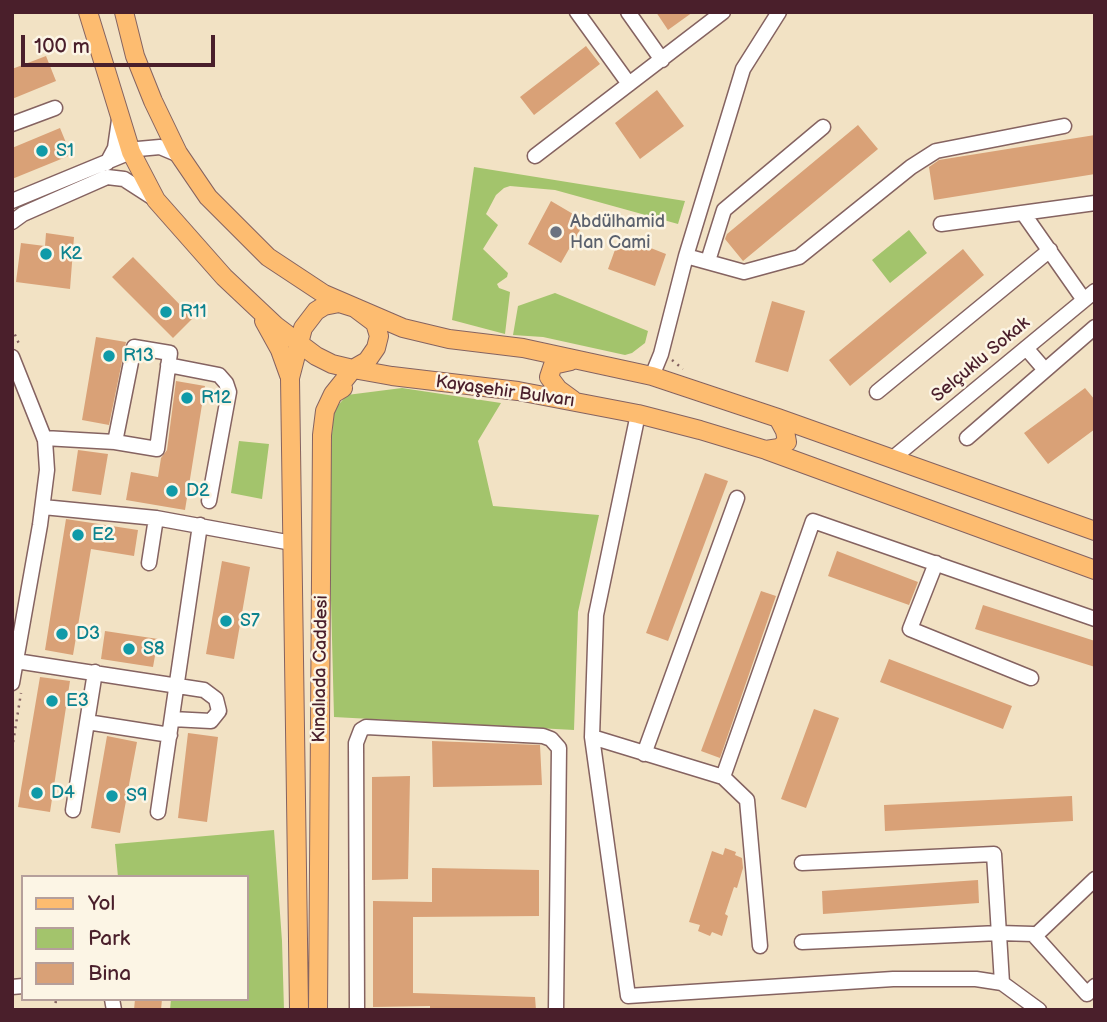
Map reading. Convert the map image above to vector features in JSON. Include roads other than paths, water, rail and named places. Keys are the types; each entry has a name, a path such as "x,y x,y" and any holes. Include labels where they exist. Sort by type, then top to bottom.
{"main road":[{"name":"Kayaşehir Bulvarı","path":"88,12 119,120 131,152 156,200 224,277 298,342 332,364 392,376 518,391 638,414 766,450 1095,570"},
{"path":"124,12 139,66 180,155 208,197 268,257 302,281 355,308 403,328 449,339 523,348 652,376 893,458 1095,531"},
{"path":"298,342 303,328 316,311 324,306 339,303 355,308 375,323 379,336 376,348 367,361 353,369 333,394"},
{"path":"253,304 272,332 290,378"},
{"name":"Kınalıada Caddesi","path":"298,342 290,378 299,1010"},
{"path":"577,402 552,383 549,371 552,365 559,362 585,360"},
{"path":"333,394 366,376 392,376"},
{"name":"Kınalıada Caddesi","path":"318,1010 322,435 325,411 333,394"},
{"path":"766,450 779,449 787,442 778,418"}],"street":[{"path":"577,12 629,84"},
{"path":"628,12 662,60"},
{"path":"652,376 661,354 686,256 743,69 779,12"},
{"path":"535,156 719,14"},
{"path":"12,124 55,108"},
{"path":"107,163 115,148 119,120"},
{"path":"686,256 744,272 799,257 911,167 936,151 1064,126"},
{"path":"708,261 724,210 823,127"},
{"path":"12,201 146,147 160,147 180,155"},
{"path":"12,222 23,214 107,177 124,179 156,200"},
{"path":"941,224 1095,203"},
{"path":"1023,213 1050,250 1089,295"},
{"path":"877,392 1050,250"},
{"name":"Selçuklu Sokak","path":"893,458 1089,295"},
{"path":"967,438 1095,327"},
{"path":"44,438 115,442 157,449 170,353 134,347 115,442"},
{"path":"1026,348 1045,370"},
{"path":"12,357 44,438 47,470 12,683"},
{"path":"168,365 219,375 229,392 209,501"},
{"path":"638,414 596,615 592,737 628,996 893,979 976,979 1002,984 1039,1010"},
{"path":"644,754 737,498"},
{"path":"43,507 156,518 292,542"},
{"path":"149,563 156,518"},
{"path":"723,777 813,521 1095,619"},
{"path":"158,812 200,525"},
{"path":"936,564 910,629 1031,678"},
{"path":"16,661 204,690 216,699 219,711 211,721 172,719"},
{"path":"73,810 95,672"},
{"path":"87,722 170,734"},
{"path":"357,1010 356,743 360,730 366,727 543,736 551,739 559,748 556,1010"},
{"path":"592,737 723,777 747,800 760,946"},
{"path":"802,863 994,854 1002,984"},
{"path":"1035,936 1095,879"},
{"path":"802,942 999,933 1033,934 1087,994 1095,986"}],"place":[{"name":"S1","path":"42,151"},
{"name":"Abdülhamid Han Cami","path":"556,232"},
{"name":"K2","path":"46,254"},
{"name":"R11","path":"166,312"},
{"name":"R13","path":"109,356"},
{"name":"R12","path":"187,398"},
{"name":"D2","path":"172,491"},
{"name":"E2","path":"78,535"},
{"name":"S7","path":"226,621"},
{"name":"D3","path":"62,634"},
{"name":"S8","path":"129,649"},
{"name":"E3","path":"52,701"},
{"name":"D4","path":"37,793"},
{"name":"S9","path":"112,796"}]}
